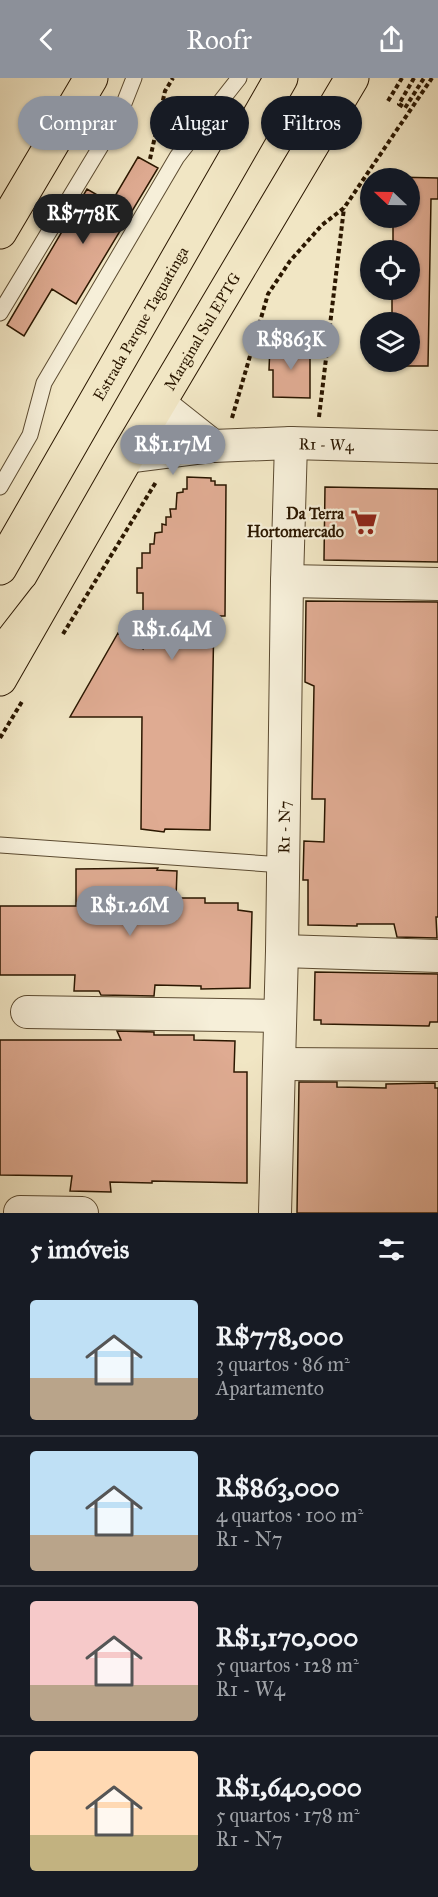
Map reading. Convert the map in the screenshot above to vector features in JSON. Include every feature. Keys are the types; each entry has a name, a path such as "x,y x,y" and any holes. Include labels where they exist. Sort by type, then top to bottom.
{"main road":[{"path":"0,232 92,78"},
{"name":"Estrada Parque Taguatinga","path":"0,568 281,78"},
{"name":"Marginal Sul EPTG","path":"12,688 45,598 352,78"},
{"path":"0,656 45,598"}],"street":[{"path":"160,404 219,445"},
{"name":"R1 - W4","path":"127,457 219,445 291,443 438,447"},
{"name":"R1 - N7","path":"275,1213 291,443"},
{"path":"287,581 438,584"},
{"path":"282,951 438,956"},
{"path":"27,1012 280,1016"},
{"path":"279,1064 438,1065"},
{"path":"20,1212 82,1213"}],"lane":[{"path":"0,313 119,116 134,78"},
{"path":"0,487 30,435 44,382 177,158 239,78"},
{"path":"0,845 284,865"}],"path":[{"path":"149,163 165,91 173,78"},
{"path":"388,101 402,78"},
{"path":"414,78 399,104 405,108 424,78"},
{"path":"219,445 242,381 268,294 290,261 322,225 344,208 432,78"},
{"path":"324,444 319,415 344,208"},
{"path":"61,638 176,451"},
{"path":"0,738 12,688"}],"building":[{"path":"138,157 158,168 76,304 52,289 24,336 7,325 87,189 111,203"},
{"path":"420,178 438,178 438,199 431,199 428,366 420,366 420,312 392,312 392,300 420,300 420,240 393,240 393,228 420,228"},
{"path":"270,345 310,345 310,398 273,397 273,370 269,370"},
{"path":"187,477 211,478 211,481 215,481 215,485 226,485 225,616 214,616 210,830 165,829 164,832 141,829 142,717 70,717 118,633 143,649 143,593 137,593 137,568 142,568 142,553 150,553 150,544 154,544 155,533 162,532 162,524 166,525 166,517 171,517 170,509 176,509 177,493 187,489"},
{"name":"Da Terra Hortomercado","path":"325,487 438,489 438,562 324,560"},
{"path":"306,601 438,602 437,938 397,937 394,924 308,925 308,880 303,880 304,841 324,842 325,799 312,799 314,686 305,682"},
{"path":"158,868 157,870 177,871 176,898 205,898 205,903 238,903 238,910 252,912 250,988 201,989 201,986 155,985 154,996 101,995 99,991 74,991 75,975 0,975 0,906 76,906 76,869"},
{"path":"315,972 438,974 438,1022 430,1022 429,1026 321,1024 321,1020 314,1020"},
{"path":"117,1031 154,1032 154,1035 194,1035 194,1040 235,1041 234,1072 247,1072 247,1183 110,1182 111,1192 70,1191 72,1176 0,1175 0,1040 121,1040"},
{"path":"299,1082 337,1082 337,1087 386,1088 386,1084 435,1083 435,1088 438,1088 438,1213 297,1213"}],"place":[{"name":"Da Terra Hortomercado","path":"364,522"}]}
